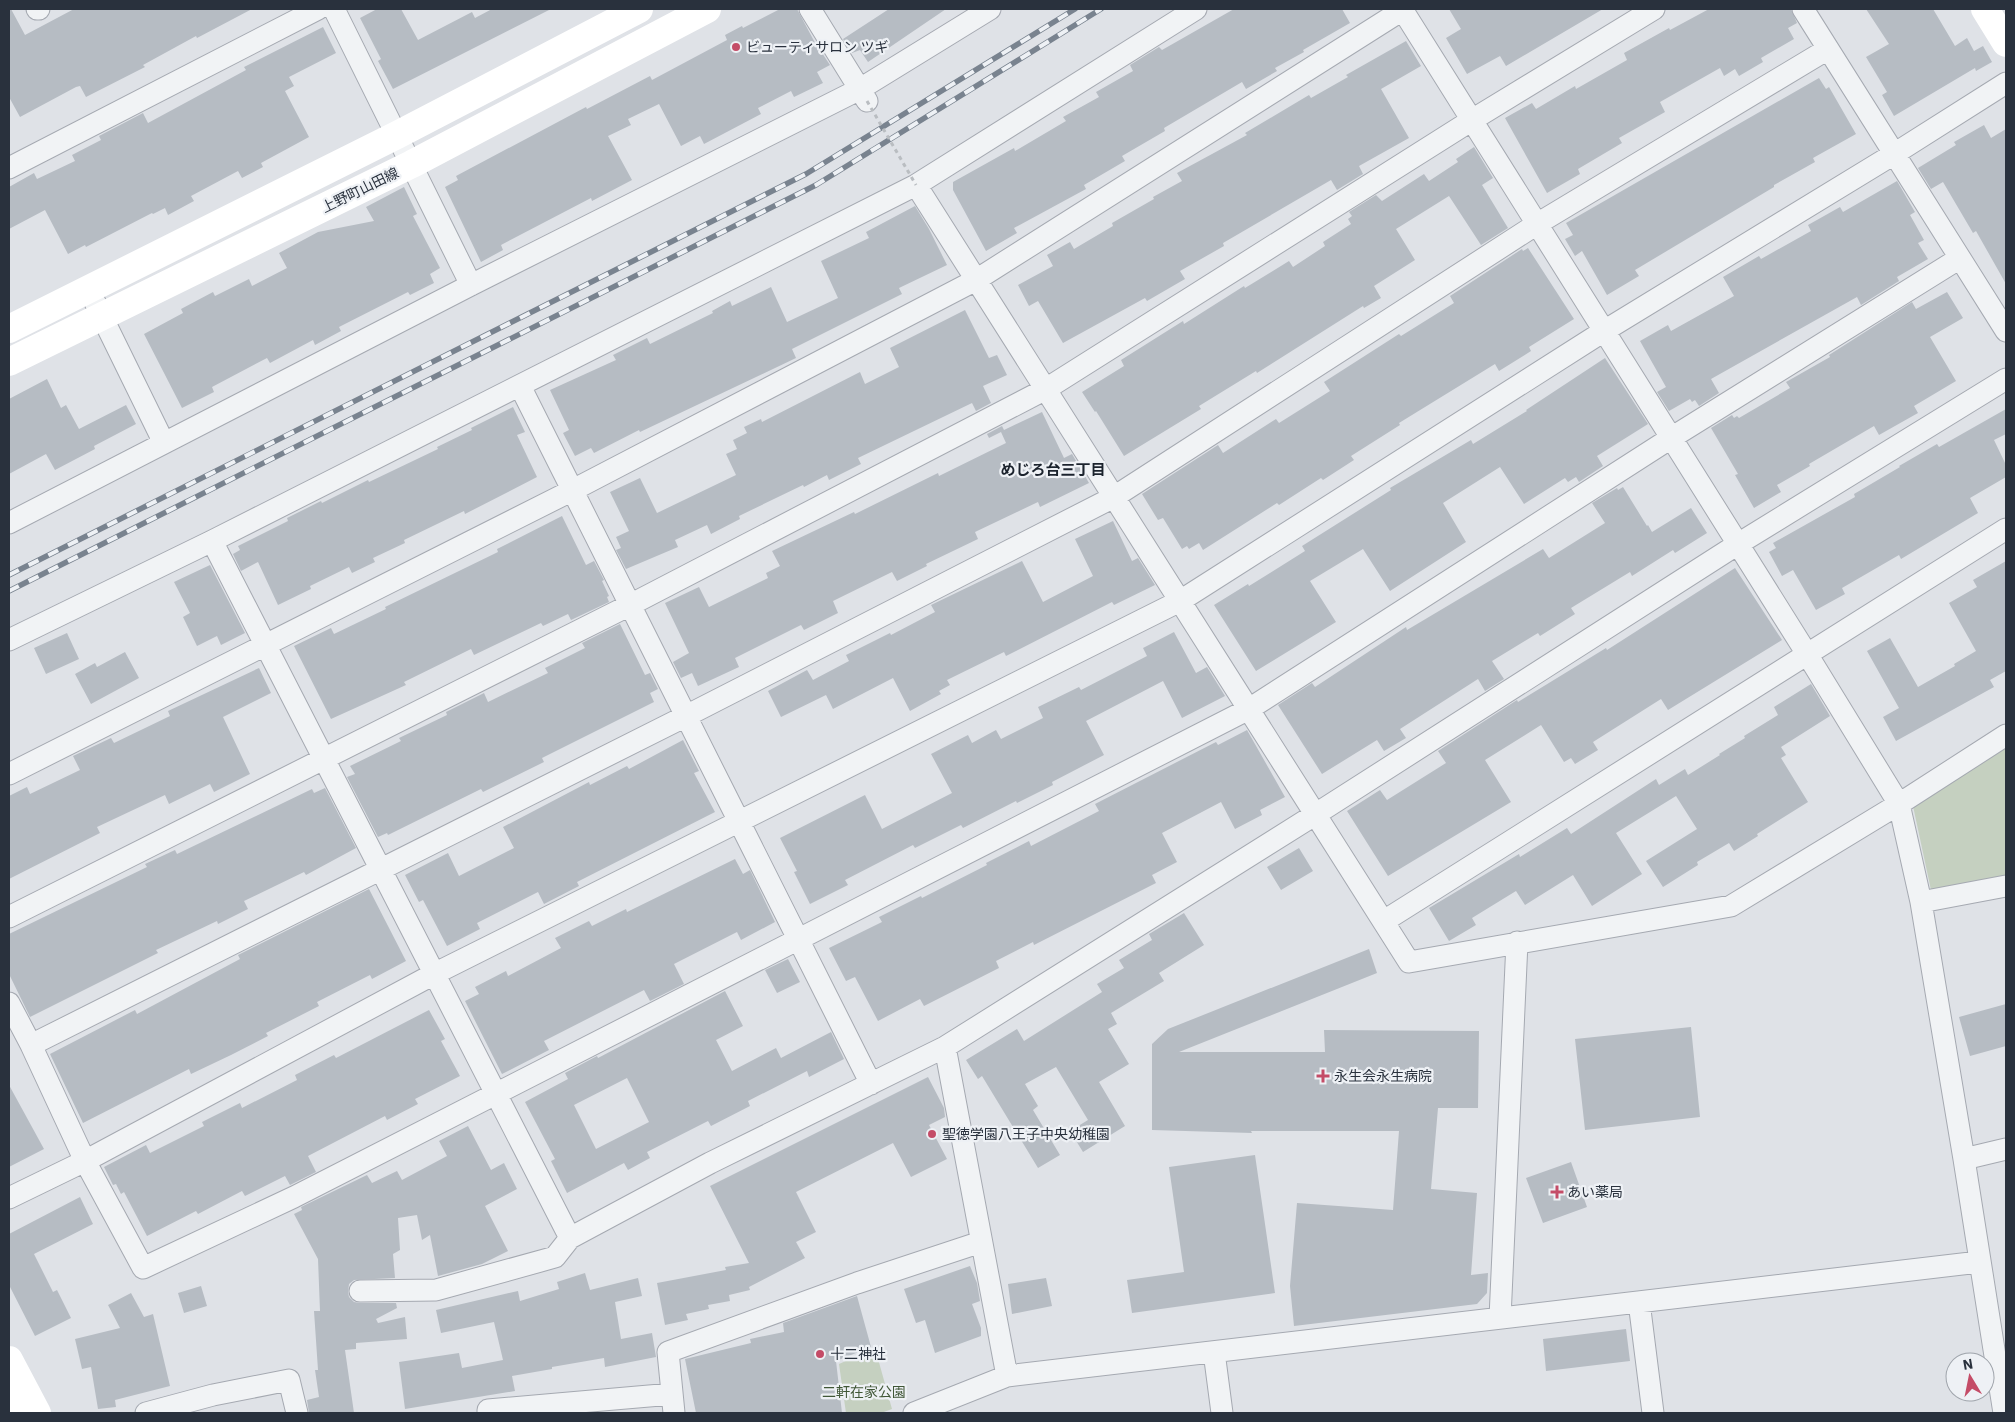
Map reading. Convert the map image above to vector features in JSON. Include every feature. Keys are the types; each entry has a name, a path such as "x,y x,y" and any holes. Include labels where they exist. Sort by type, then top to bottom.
{"street":[{"path":"10,165 318,9"},
{"path":"334,9 471,285"},
{"path":"9,329 397,135 639,9"},
{"name":"上野町山田線","path":"9,362 412,164 544,95 658,20 707,9"},
{"path":"810,9 863,95"},
{"path":"9,523 471,285 863,95 990,9"},
{"path":"9,640 212,541 916,185 1196,9"},
{"path":"9,774 573,490 976,280 1403,9 1899,804 1920,902 1964,1158 2004,1413"},
{"path":"9,917 630,605 1046,389 1472,120 1654,9"},
{"path":"1803,9 2006,331"},
{"path":"1985,9 2006,43"},
{"path":"31,1045 686,716 1114,497 1537,224 1828,49"},
{"path":"527,67 544,95"},
{"path":"9,1198 85,1161 434,974 1180,601 1604,331 1894,154 2006,83"},
{"path":"916,185 1409,962 1731,906 1899,804 2006,735"},
{"path":"241,213 256,241"},
{"path":"9,1002 85,1161 143,1268 294,1197 1249,709 1671,438 1960,258"},
{"path":"89,290 164,443"},
{"path":"360,1292 436,1290 555,1257 570,1238 710,1163 945,1047 1316,814 1738,544 2006,379"},
{"path":"520,386 871,1084"},
{"path":"1384,921 2006,529"},
{"path":"212,541 570,1238"},
{"path":"1920,902 2006,886"},
{"path":"1500,1318 1517,942"},
{"path":"945,1047 1007,1376"},
{"path":"1964,1158 2006,1149"},
{"path":"488,1413 488,1410 673,1404 668,1352 857,1283 982,1242"},
{"path":"914,1413 1007,1376 1979,1262"},
{"path":"1639,1302 1653,1413"},
{"path":"1214,1352 1222,1413"},
{"path":"9,1360 37,1413"},
{"path":"146,1413 213,1395 289,1380 297,1413"},
{"path":"9,1405 13,1413"}],"path":[{"path":"863,95 916,185"}],"green space":[{"path":"2006,747 2006,876 1931,890 1913,806"},
{"name":"二軒在家公園","path":"875,1348 892,1409 881,1413 846,1413 839,1364"}],"building":[{"path":"9,9 11,9 25,35 74,9 252,9 197,38 196,36 143,65 145,67 86,97 80,86 76,87 20,117 9,97"},
{"path":"377,9 401,9 418,40 472,12 475,18 492,9 551,9 393,89 378,61 381,59 360,18"},
{"path":"780,9 797,9 821,54 830,65 817,72 823,83 794,97 791,91 758,108 761,114 704,144 700,136 681,146 659,104 628,119 631,125 608,136 632,180 592,201 591,198 501,245 503,250 481,262 445,187 458,180 456,176 586,107 587,109 650,76 652,80 727,40 725,35"},
{"path":"889,9 946,9 868,62 860,50 852,53 843,39"},
{"path":"1234,9 1342,9 1350,23 1303,50 1304,52 1275,68 1277,71 1246,89 1242,82 1164,128 1165,131 1122,156 1125,161 1084,185 1086,189 1014,228 1017,233 986,251 953,190 953,182 1014,148 1015,151 1066,121 1063,117 1099,97 1096,92 1133,71 1130,65 1159,47 1162,50"},
{"path":"1449,9 1603,9 1506,66 1500,56 1467,74 1446,38 1461,29"},
{"path":"1709,9 1791,9 1797,23 1788,28 1794,39 1761,58 1763,62 1739,76 1735,69 1724,76 1720,68 1660,102 1665,112 1619,138 1622,143 1578,169 1580,174 1547,193 1505,118 1532,103 1536,109 1575,86 1576,89 1627,60 1624,53 1669,28 1670,30"},
{"path":"1866,9 1933,9 1955,46 1967,38 1974,51 1983,46 1992,62 1976,71 1975,68 1894,116 1882,95 1887,92 1866,57 1889,44"},
{"path":"323,27 336,53 289,77 294,86 285,91 309,137 261,163 263,167 242,178 238,171 191,196 194,201 168,215 165,208 152,213 86,247 85,245 68,254 45,210 9,229 9,187 34,173 37,179 75,161 72,155 101,140 99,136 143,113 148,123 246,70 244,67"},
{"path":"1406,41 1421,66 1381,89 1409,138 1359,166 1363,174 1337,190 1331,180 1223,243 1224,246 1180,271 1185,279 1147,301 1145,298 1063,343 1038,301 1029,306 1018,285 1053,266 1047,255 1070,242 1074,249 1113,226 1112,223 1182,181 1177,173 1247,135 1245,133 1309,95 1311,98 1348,77 1346,75"},
{"path":"1819,78 1826,89 1829,87 1856,134 1813,158 1815,162 1635,270 1639,276 1607,295 1582,251 1575,256 1565,239 1573,235 1566,223"},
{"path":"1984,125 1991,138 2006,129 2006,284 1976,231 1973,233 1943,182 1931,189 1918,168 1956,145 1954,142"},
{"path":"1474,147 1493,178 1482,185 1508,228 1481,245 1449,196 1396,229 1415,260 1374,286 1381,298 1364,308 1363,306 1257,373 1256,371 1199,406 1201,409 1124,456 1082,392 1124,366 1121,360 1183,321 1184,324 1244,286 1245,288 1289,261 1293,267 1325,246 1323,242 1351,224 1348,219 1352,216 1349,212 1376,195 1382,201 1424,174 1429,181 1458,162 1456,159"},
{"path":"1897,181 1915,212 1910,215 1924,240 1918,243 1928,259 1897,277 1899,281 1861,305 1857,297 1711,379 1719,393 1699,406 1695,400 1692,402 1690,399 1669,411 1657,392 1666,387 1640,341 1668,325 1671,331 1734,296 1723,277 1759,256 1761,259 1811,231 1808,225 1840,207 1843,212"},
{"path":"404,187 417,214 413,216 440,268 430,274 434,283 410,295 408,292 339,327 341,331 315,345 313,340 270,363 267,358 212,387 214,392 182,408 144,334 183,313 181,309 213,292 215,296 249,279 252,286 287,268 279,253 318,232 374,221 366,207"},
{"path":"915,206 947,265 899,288 902,294 792,349 796,358 640,432 639,430 594,453 591,448 575,456 563,433 569,430 550,390 616,360 613,355 647,338 650,344 713,313 712,311 730,301 732,306 771,287 787,322 838,298 821,261 869,238 866,232"},
{"path":"1528,248 1574,319 1529,347 1531,351 1499,371 1495,364 1399,423 1400,425 1351,456 1354,460 1323,480 1321,478 1279,505 1277,503 1203,550 1199,543 1189,549 1187,546 1182,549 1163,518 1158,520 1142,494 1218,445 1223,453 1276,419 1279,423 1330,391 1324,382 1399,334 1401,336 1454,303 1450,296 1522,249 1523,251"},
{"path":"1947,292 1963,318 1930,337 1956,381 1914,406 1918,413 1879,435 1874,426 1809,464 1810,466 1777,485 1781,492 1754,508 1735,475 1738,474 1711,428 1732,415 1734,418 1737,416 1739,418 1790,388 1786,382 1830,357 1829,355 1912,302 1916,309"},
{"path":"965,310 989,358 997,355 1007,375 983,386 991,403 976,411 972,403 858,458 861,464 829,480 827,475 804,487 803,485 739,516 740,519 711,534 707,525 675,540 678,547 626,569 616,550 621,548 616,537 629,531 610,492 640,478 657,513 736,475 726,454 737,449 733,440 747,433 744,427 761,419 762,422 860,372 865,384 899,367 890,348"},
{"path":"1605,358 1648,424 1597,456 1603,466 1579,482 1576,477 1568,482 1565,478 1524,504 1500,467 1443,503 1466,542 1390,591 1363,549 1310,581 1336,622 1256,671 1214,605 1248,584 1249,586 1305,551 1302,546 1391,490 1390,488 1471,440 1473,444 1527,411"},
{"path":"47,379 61,408 66,405 79,429 126,405 136,424 94,446 95,449 55,470 46,454 9,474 9,399"},
{"path":"513,407 525,432 517,435 537,477 465,514 464,511 404,540 405,543 373,558 375,562 352,573 349,567 310,586 311,589 278,605 258,562 241,571 233,554 240,550 238,546 288,521 287,518 321,501 322,503 438,449 437,447"},
{"path":"2006,409 2006,434 1994,440 2006,465 2006,477 1970,498 1978,513 1901,559 1899,555 1842,588 1845,594 1816,610 1793,570 1782,576 1769,552 1776,548 1773,543 1855,497 1854,494 1937,444 1939,447"},
{"path":"1042,412 1064,458 1072,454 1089,483 1040,507 1038,502 975,532 978,539 926,564 927,566 897,581 892,572 833,601 838,613 804,630 801,625 735,658 739,667 698,686 692,673 681,678 673,662 689,653 665,603 699,587 709,607 768,578 766,573 780,566 772,551 854,512 855,514 938,473 939,476 1006,443 1001,432 989,438 987,434 1002,426 1004,430"},
{"path":"1623,487 1652,532 1691,508 1707,533 1675,553 1673,550 1632,576 1630,572 1571,608 1575,614 1540,636 1538,633 1492,661 1504,679 1485,691 1478,679 1400,729 1406,738 1384,751 1377,740 1322,774 1278,705 1312,683 1315,687 1406,627 1407,630 1543,549 1549,558 1605,523 1592,503 1617,488 1618,490"},
{"path":"562,516 586,565 594,561 604,580 602,581 609,596 607,597 609,602 571,620 568,614 543,626 541,623 474,655 471,649 404,682 406,685 331,719 294,646 331,628 334,634 386,609 385,607 498,552 497,549"},
{"path":"1113,521 1132,561 1138,558 1155,585 1114,605 1112,602 1006,656 1004,652 947,680 950,685 939,691 941,694 910,711 893,678 833,709 826,695 781,717 768,691 807,670 813,680 849,661 846,655 890,633 891,635 935,612 931,605 1022,561 1043,602 1093,576 1075,539"},
{"path":"2006,561 2006,671 1990,680 1994,687 1896,741 1883,717 1899,708 1867,651 1890,638 1918,687 1955,666 1954,664 1976,651 1949,603 1977,587 1973,580"},
{"path":"210,565 245,633 221,645 217,636 197,646 183,617 190,613 174,582"},
{"path":"1735,568 1782,640 1668,710 1661,699 1593,742 1598,750 1575,764 1571,758 1564,762 1541,725 1485,760 1511,802 1388,876 1347,811 1380,790 1387,800 1446,763 1438,751 1517,700 1518,702 1606,648 1607,650"},
{"path":"620,624 645,675 650,673 658,689 650,693 654,702 542,758 544,762 483,792 481,789 388,835 387,833 378,837 347,777 355,774 350,766 401,741 399,738 447,715 446,712 484,693 488,702 548,673 545,668 585,648 582,643"},
{"path":"1174,632 1196,673 1207,667 1225,696 1182,718 1163,681 1086,721 1104,755 1052,782 1053,785 1017,803 1016,801 963,828 961,825 915,848 913,845 845,880 848,885 810,904 794,872 797,871 780,838 865,795 882,829 952,793 931,754 968,735 972,743 996,730 1001,739 1043,718 1038,707 1079,687 1081,690 1147,656 1143,648"},
{"path":"67,633 79,659 46,674 34,648"},
{"path":"125,652 139,678 91,704 75,674 95,663 97,667"},
{"path":"259,668 271,693 223,717 250,774 214,792 210,784 169,804 165,795 97,827 100,833 9,879 9,796 27,787 30,794 80,770 73,756 111,738 114,743 170,716 168,711"},
{"path":"1811,684 1830,716 1781,747 1786,755 1781,758 1808,802 1734,851 1729,843 1697,862 1698,865 1663,887 1646,861 1697,829 1676,796 1616,833 1642,874 1592,906 1573,875 1525,905 1516,891 1472,918 1476,925 1449,941 1429,908 1519,854 1520,857 1567,828 1571,834 1656,779 1659,785 1685,769 1688,775 1778,715 1774,707"},
{"path":"1247,730 1285,797 1260,810 1262,815 1235,829 1221,802 1162,833 1177,862 1152,875 1156,883 1034,945 1033,942 996,961 999,968 924,1006 920,999 878,1021 855,977 846,981 829,948 882,922 879,917 921,896 922,898 1029,841 1031,846 1099,811 1095,804 1216,742 1218,745"},
{"path":"683,740 699,771 694,773 715,812 577,882 579,886 544,904 538,892 477,923 480,929 447,946 423,900 419,902 405,875 448,853 459,876 514,848 503,827 589,782 590,785 627,766 629,769"},
{"path":"325,788 356,848 306,875 304,872 244,901 248,909 218,924 217,921 156,950 158,953 30,1017 9,974 9,934 147,867 145,864 175,850 177,854 312,789 314,793"},
{"path":"1299,848 1313,871 1281,890 1267,867"},
{"path":"735,859 743,874 750,870 775,922 741,940 737,932 674,964 684,984 650,1001 644,990 544,1041 549,1050 502,1074 465,1001 479,994 475,987 506,971 508,976 561,948 555,938 589,921 592,926 626,909 627,912"},
{"path":"369,889 406,961 372,979 370,975 317,1002 319,1006 266,1033 268,1036 231,1055 191,1074 189,1069 83,1123 50,1054 135,1010 137,1014 240,959 238,955"},
{"path":"1184,913 1204,945 1159,973 1164,981 1111,1013 1117,1024 1108,1029 1129,1064 1099,1082 1125,1126 1083,1152 1070,1131 1088,1120 1056,1067 1025,1084 1038,1106 1033,1110 1060,1155 1038,1168 982,1076 978,1079 966,1060 1017,1029 1024,1041 1102,992 1097,984 1124,968 1119,960 1152,940 1149,934"},
{"path":"1369,949 1377,973 1179,1052 1325,1052 1324,1030 1479,1031 1478,1108 1438,1108 1431,1189 1477,1193 1471,1275 1488,1273 1487,1293 1477,1304 1294,1326 1290,1286 1297,1203 1393,1210 1399,1131 1251,1131 1252,1133 1152,1130 1152,1044 1168,1029"},
{"path":"788,959 800,982 777,993 765,970"},
{"path":"725,991 743,1026 716,1040 732,1071 776,1048 781,1058 831,1032 844,1059 809,1077 807,1071 748,1101 750,1106 711,1126 708,1121 647,1152 650,1158 628,1170 624,1163 567,1193 551,1161 555,1159 525,1102 568,1079 565,1073 597,1056 598,1058","holes":["627,1078 649,1122 596,1149 574,1105"]},
{"path":"2006,1004 2006,1046 1970,1056 1959,1017"},
{"path":"429,1010 445,1039 441,1041 460,1076 415,1099 418,1104 387,1120 385,1116 308,1156 316,1172 290,1185 285,1176 245,1196 242,1191 198,1214 196,1211 147,1236 124,1192 121,1194 116,1184 113,1185 104,1167 146,1145 150,1153 204,1126 202,1122 240,1103 242,1108 297,1080 295,1075 334,1055 336,1058"},
{"path":"1691,1027 1700,1117 1585,1130 1575,1039"},
{"path":"928,1077 944,1108 945,1117 929,1125 947,1159 911,1177 893,1143 796,1192 816,1232 796,1242 805,1258 749,1287 750,1290 729,1295 730,1301 708,1305 709,1309 686,1314 688,1320 665,1325 657,1283 726,1270 725,1267 749,1263 710,1186"},
{"path":"9,1085 44,1149 9,1167"},
{"path":"468,1126 491,1170 504,1163 517,1189 485,1206 508,1251 482,1264 438,1276 430,1235 422,1240 417,1215 398,1218 400,1250 393,1254 395,1278 354,1280 349,1284 348,1292 349,1297 354,1302 396,1303 397,1308 376,1319 378,1323 405,1317 407,1339 356,1343 356,1349 345,1350 354,1413 309,1413 307,1400 319,1397 315,1370 318,1370 314,1311 320,1311 318,1259 294,1214 302,1210 301,1207 367,1175 372,1183 397,1171 402,1180 447,1156 439,1141"},
{"path":"1255,1155 1275,1293 1132,1313 1127,1280 1184,1272 1169,1167"},
{"name":"あい薬局","path":"1571,1162 1587,1207 1543,1223 1526,1178"},
{"path":"80,1197 93,1224 34,1254 53,1292 57,1290 71,1318 35,1336 9,1285 9,1234"},
{"path":"970,1266 977,1283 980,1301 972,1304 981,1328 981,1336 935,1353 925,1320 916,1323 904,1289"},
{"path":"585,1273 590,1290 638,1278 642,1296 615,1302 621,1339 652,1333 656,1357 605,1367 604,1358 552,1367 552,1369 512,1376 515,1391 405,1409 399,1362 459,1353 462,1368 503,1360 494,1322 441,1333 436,1310 518,1291 520,1301 559,1289 557,1282"},
{"path":"1046,1278 1052,1306 1012,1314 1008,1284"},
{"path":"201,1286 207,1306 184,1313 178,1293"},
{"path":"131,1293 144,1317 153,1314 170,1386 115,1400 116,1407 98,1409 91,1367 82,1369 75,1339 120,1328 108,1305"},
{"path":"857,1296 871,1347 836,1361 842,1413 696,1413 685,1359 751,1343 750,1339 784,1332 783,1323"},
{"path":"1626,1329 1630,1361 1546,1371 1543,1339"}],"railway":[{"path":"9,575 806,174 1075,9"},
{"path":"9,591 816,185 1101,9"}],"place":[{"name":"ビューティサロン ツギ","path":"736,47"},
{"name":"永生会永生病院","path":"1323,1076"},
{"name":"聖徳学園八王子中央幼稚園","path":"932,1134"},
{"name":"あい薬局","path":"1557,1192"},
{"name":"十二神社","path":"820,1354"}],"district":[{"name":"めじろ台三丁目","path":"1053,469"}]}
